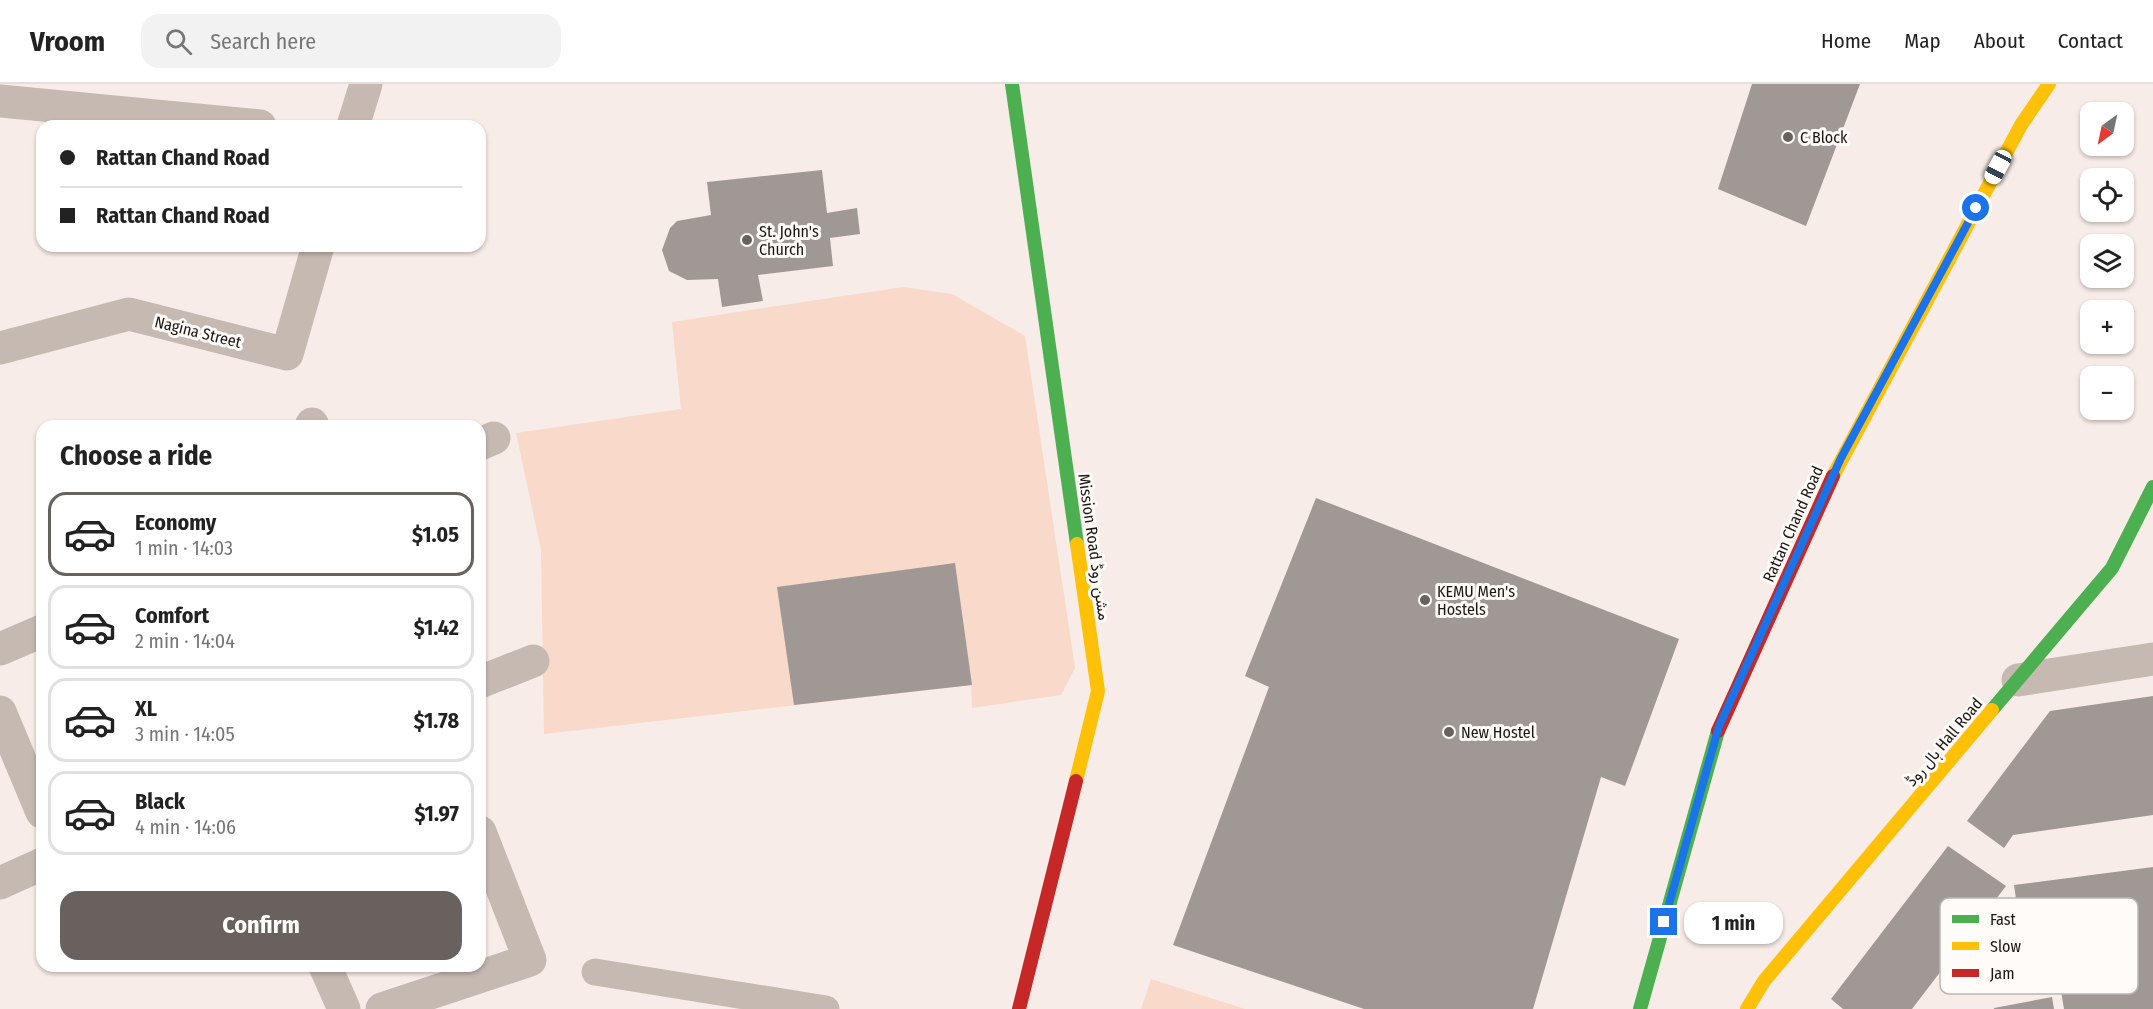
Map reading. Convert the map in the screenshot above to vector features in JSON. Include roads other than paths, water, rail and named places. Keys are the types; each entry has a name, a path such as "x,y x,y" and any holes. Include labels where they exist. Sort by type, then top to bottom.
{"street":[{"path":"355,120 366,84"},
{"name":"Mission Road مشن روڈ","path":"1012,84 1098,691 1019,1009"},
{"name":"Rattan Chand Road","path":"1640,1009 1719,726 1841,458 2020,125 2049,84"},
{"path":"0,101 198,120"},
{"name":"Nagina Street","path":"0,348 129,314 286,354 316,252"},
{"name":"ہال روڈ Hall Road","path":"1746,1009 1764,981 2112,568 2153,487"},
{"path":"0,649 36,634"},
{"path":"2018,680 2153,659"},
{"path":"486,680 533,661"},
{"path":"0,712 36,798"},
{"path":"382,1009 530,960 486,847"},
{"path":"0,884 36,867"},
{"path":"328,972 344,1009"}],"lane":[{"path":"595,972 826,1009"}],"place":[{"name":"C Block","path":"1788,137"},
{"name":"St. John's Church","path":"747,240"},
{"name":"KEMU Men's Hostels","path":"1425,600"},
{"name":"New Hostel","path":"1449,732"}]}
